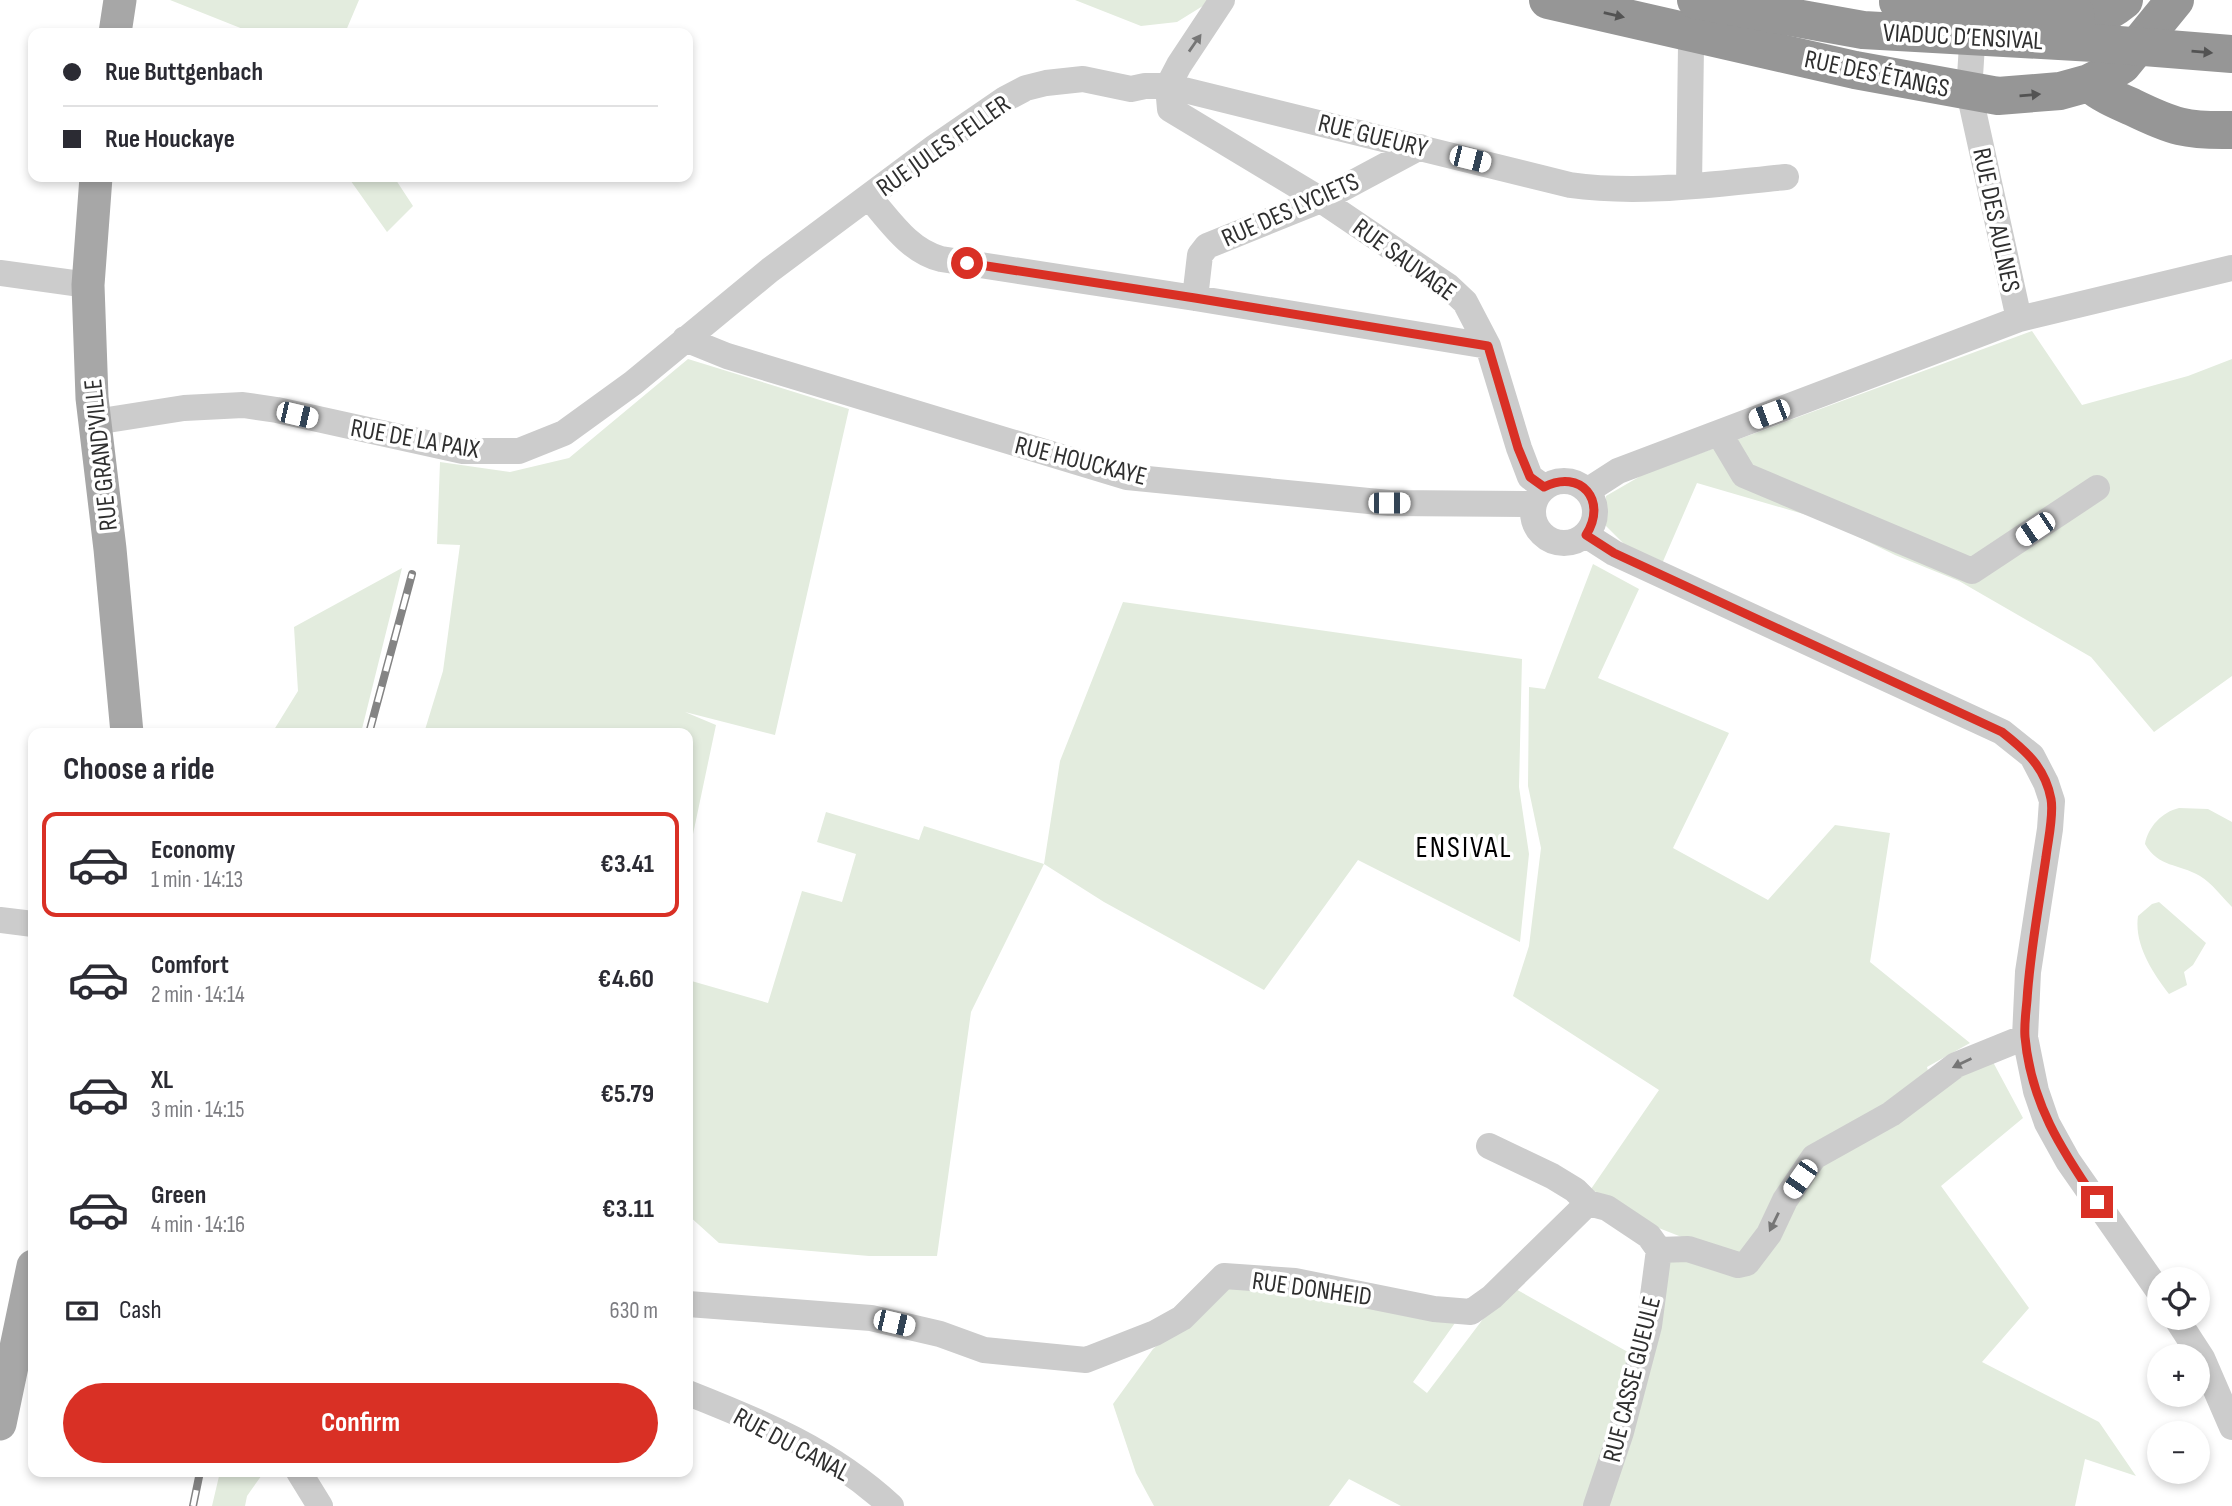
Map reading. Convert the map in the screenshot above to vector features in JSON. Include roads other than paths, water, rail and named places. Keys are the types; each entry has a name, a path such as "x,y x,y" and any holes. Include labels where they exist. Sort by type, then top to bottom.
{"highway":[{"name":"RUE DES ÉTANGS","path":"1548,0 1696,11 1855,69 1998,96 2027,96 2089,83 2122,65 2175,0"},
{"name":"RUE DES ÉTANGS","path":"1729,0 1850,21 1991,31 2063,28 2094,19 2124,0"},
{"path":"2146,0 2143,9 2119,35 2119,52 2122,65 2137,92 2158,120"},
{"name":"VIADUC D’ENSIVAL","path":"1887,1 2232,27"},
{"name":"VIADUC D’ENSIVAL","path":"1696,11 1863,30 2232,54"},
{"path":"2089,83 2112,99 2175,127 2197,131 2232,130"}],"main road":[{"name":"RUE GRAND'VILLE","path":"96,182 88,285 92,398 110,549 127,728"},
{"path":"0,1424 4,1384 28,1286"}],"street":[{"path":"1169,97 1179,65 1222,0"},
{"path":"1689,186 1696,11"},
{"name":"RUE DES AULNES","path":"1973,29 1969,92 2019,319 2232,268"},
{"name":"RUE JULES FELLER","path":"676,347 770,270 986,111 1026,88 1049,82 1083,79 1131,89"},
{"name":"RUE SAUVAGE","path":"1131,89 1169,97 1448,286 1465,302 1488,346 1518,448 1539,495"},
{"name":"RUE GUEURY","path":"1169,97 1420,147 1570,185 1605,190 1786,177"},
{"name":"RUE DES LYCIETS","path":"1195,298 1200,255 1207,246 1321,200 1420,147"},
{"path":"869,197 914,247 926,255 1488,346"},
{"path":"0,273 88,285"},
{"path":"1587,491 1618,471 2019,319"},
{"name":"RUE DE LA PAIX","path":"95,422 184,408 243,405 277,410 432,446 463,451 519,451 564,433 676,347"},
{"name":"RUE HOUCKAYE","path":"676,347 727,356 1127,477 1389,503 1539,495"},
{"path":"1719,433 1744,475 1972,570 2097,488"},
{"path":"1566,481 1578,484 1587,491 1593,501 1595,513 1586,535 1564,544 1543,536 1532,515 1539,495 1555,482 1566,481"},
{"path":"1586,535 1614,553 2002,732 2032,756 2052,801 2028,972 2025,1037 2036,1091 2047,1123 2068,1161 2147,1274"},
{"path":"0,920 28,923"},
{"path":"1489,1146 1552,1176 1575,1190 1588,1203 1607,1208 1649,1236 1659,1250 1688,1249 1738,1265 1747,1264 1769,1234 1785,1200 1814,1157 1891,1114 1956,1065 2025,1037"},
{"name":"RUE DONHEID","path":"693,1304 871,1318 940,1334 984,1350 1086,1360 1155,1333 1182,1318 1224,1276 1295,1282 1434,1308 1471,1312 1492,1297 1588,1203"},
{"name":"RUE CASSE GUEULE","path":"1596,1506 1621,1432 1649,1326 1659,1250"},
{"path":"2184,1330 2202,1358 2232,1427"},
{"name":"RUE DU CANAL","path":"693,1395 766,1424 827,1457 891,1506"},
{"path":"302,1477 320,1506"}],"railway":[{"path":"370,728 412,574"},
{"path":"193,1506 199,1477"}],"district":[{"name":"ENSIVAL","path":"1464,847"}]}
